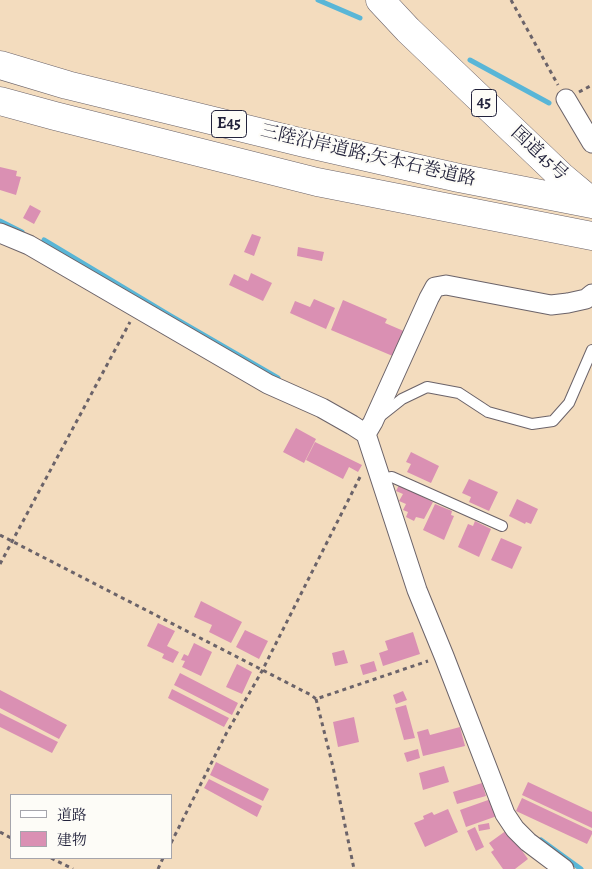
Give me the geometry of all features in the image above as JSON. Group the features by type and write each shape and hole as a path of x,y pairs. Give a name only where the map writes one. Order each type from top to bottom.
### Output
{"highway":[{"name":"国道45号","path":"380,0 408,30 554,170 592,203"},
{"name":"三陸沿岸道路;矢本石巻道路","path":"0,65 67,85 304,143 459,178 592,203"},
{"name":"三陸沿岸道路;矢本石巻道路","path":"0,100 55,116 318,182 592,236"}],"street":[{"path":"566,99 592,143"},
{"path":"0,233 29,245 268,384 322,408 352,425 370,428"},
{"path":"564,869 528,842 515,829 505,814 417,590 380,479 370,428 429,298 436,287 446,285 551,305 586,299 592,294"}],"lane":[{"path":"370,428 402,399 427,387 459,393 488,412 532,424 553,420 569,403 592,350"},
{"path":"380,479 392,477 502,526"}],"path":[{"path":"511,0 566,99"},
{"path":"0,564 137,309"},
{"path":"172,841 226,734 262,671 362,474 374,456"},
{"path":"0,535 316,699 333,767 354,869"},
{"path":"316,699 444,656"},
{"path":"53,859 73,869"}],"building":[{"path":"0,167 17,171 16,176 21,177 16,195 0,190"},
{"path":"30,205 41,211 34,224 23,218"},
{"path":"252,234 261,237 254,256 244,252"},
{"path":"298,247 324,252 322,261 297,256"},
{"path":"251,273 272,283 263,301 229,285 234,274 248,281"},
{"path":"314,299 335,308 326,329 290,313 295,301 310,307"},
{"path":"343,300 387,319 385,323 406,332 395,357 331,330"},
{"path":"296,428 316,439 304,463 283,452"},
{"path":"315,442 362,465 358,472 349,467 343,479 306,460"},
{"path":"411,452 439,466 431,483 407,472 411,464 406,462"},
{"path":"469,479 498,492 489,511 469,502 471,497 462,493"},
{"path":"399,485 433,502 424,519 416,517 414,521 406,517 408,512 403,510 406,504 399,501 403,494 396,491"},
{"path":"517,499 538,509 531,524 526,522 525,524 509,516"},
{"path":"435,504 452,511 451,515 454,516 444,540 423,530"},
{"path":"475,521 491,529 479,557 458,547 468,524 473,526"},
{"path":"501,538 522,547 512,569 491,560"},
{"path":"201,601 242,622 231,643 209,632 212,625 194,617"},
{"path":"158,623 175,631 167,646 179,652 173,663 162,658 164,654 147,646"},
{"path":"245,630 268,641 259,659 236,647"},
{"path":"413,632 420,654 383,666 379,653 388,650 385,641"},
{"path":"194,643 212,652 201,676 182,667 185,661 181,660 184,654 188,656"},
{"path":"344,650 348,663 335,666 332,653"},
{"path":"374,661 377,671 363,675 360,665"},
{"path":"237,664 252,672 242,694 226,687"},
{"path":"180,673 238,703 232,715 174,685"},
{"path":"172,689 229,718 224,727 168,698"},
{"path":"0,690 67,725 59,739 0,708"},
{"path":"403,691 407,700 396,704 393,695"},
{"path":"406,705 415,738 404,740 395,708"},
{"path":"0,713 58,742 52,753 0,727"},
{"path":"354,717 359,742 338,747 333,722"},
{"path":"460,727 465,746 423,756 417,732 428,729 430,735"},
{"path":"418,749 420,758 407,762 404,753"},
{"path":"216,762 269,789 263,801 210,775"},
{"path":"444,766 449,782 423,790 419,773"},
{"path":"209,779 262,806 257,817 204,788"},
{"path":"528,782 592,812 592,828 522,795"},
{"path":"482,783 486,796 457,804 453,792"},
{"path":"522,798 592,831 587,844 516,811"},
{"path":"491,799 497,816 466,827 460,810"},
{"path":"448,809 458,832 425,847 414,823 424,819 423,816 432,812 434,815"},
{"path":"489,823 490,829 479,831 478,825"},
{"path":"475,827 484,847 476,851 467,831"},
{"path":"507,830 528,859 515,869 503,869 491,852 494,850 489,843"}],"waterway":[{"path":"318,0 360,18"},
{"path":"470,60 549,103"},
{"path":"0,221 22,232"},
{"path":"44,240 278,378"},
{"path":"541,840 581,869"}]}
